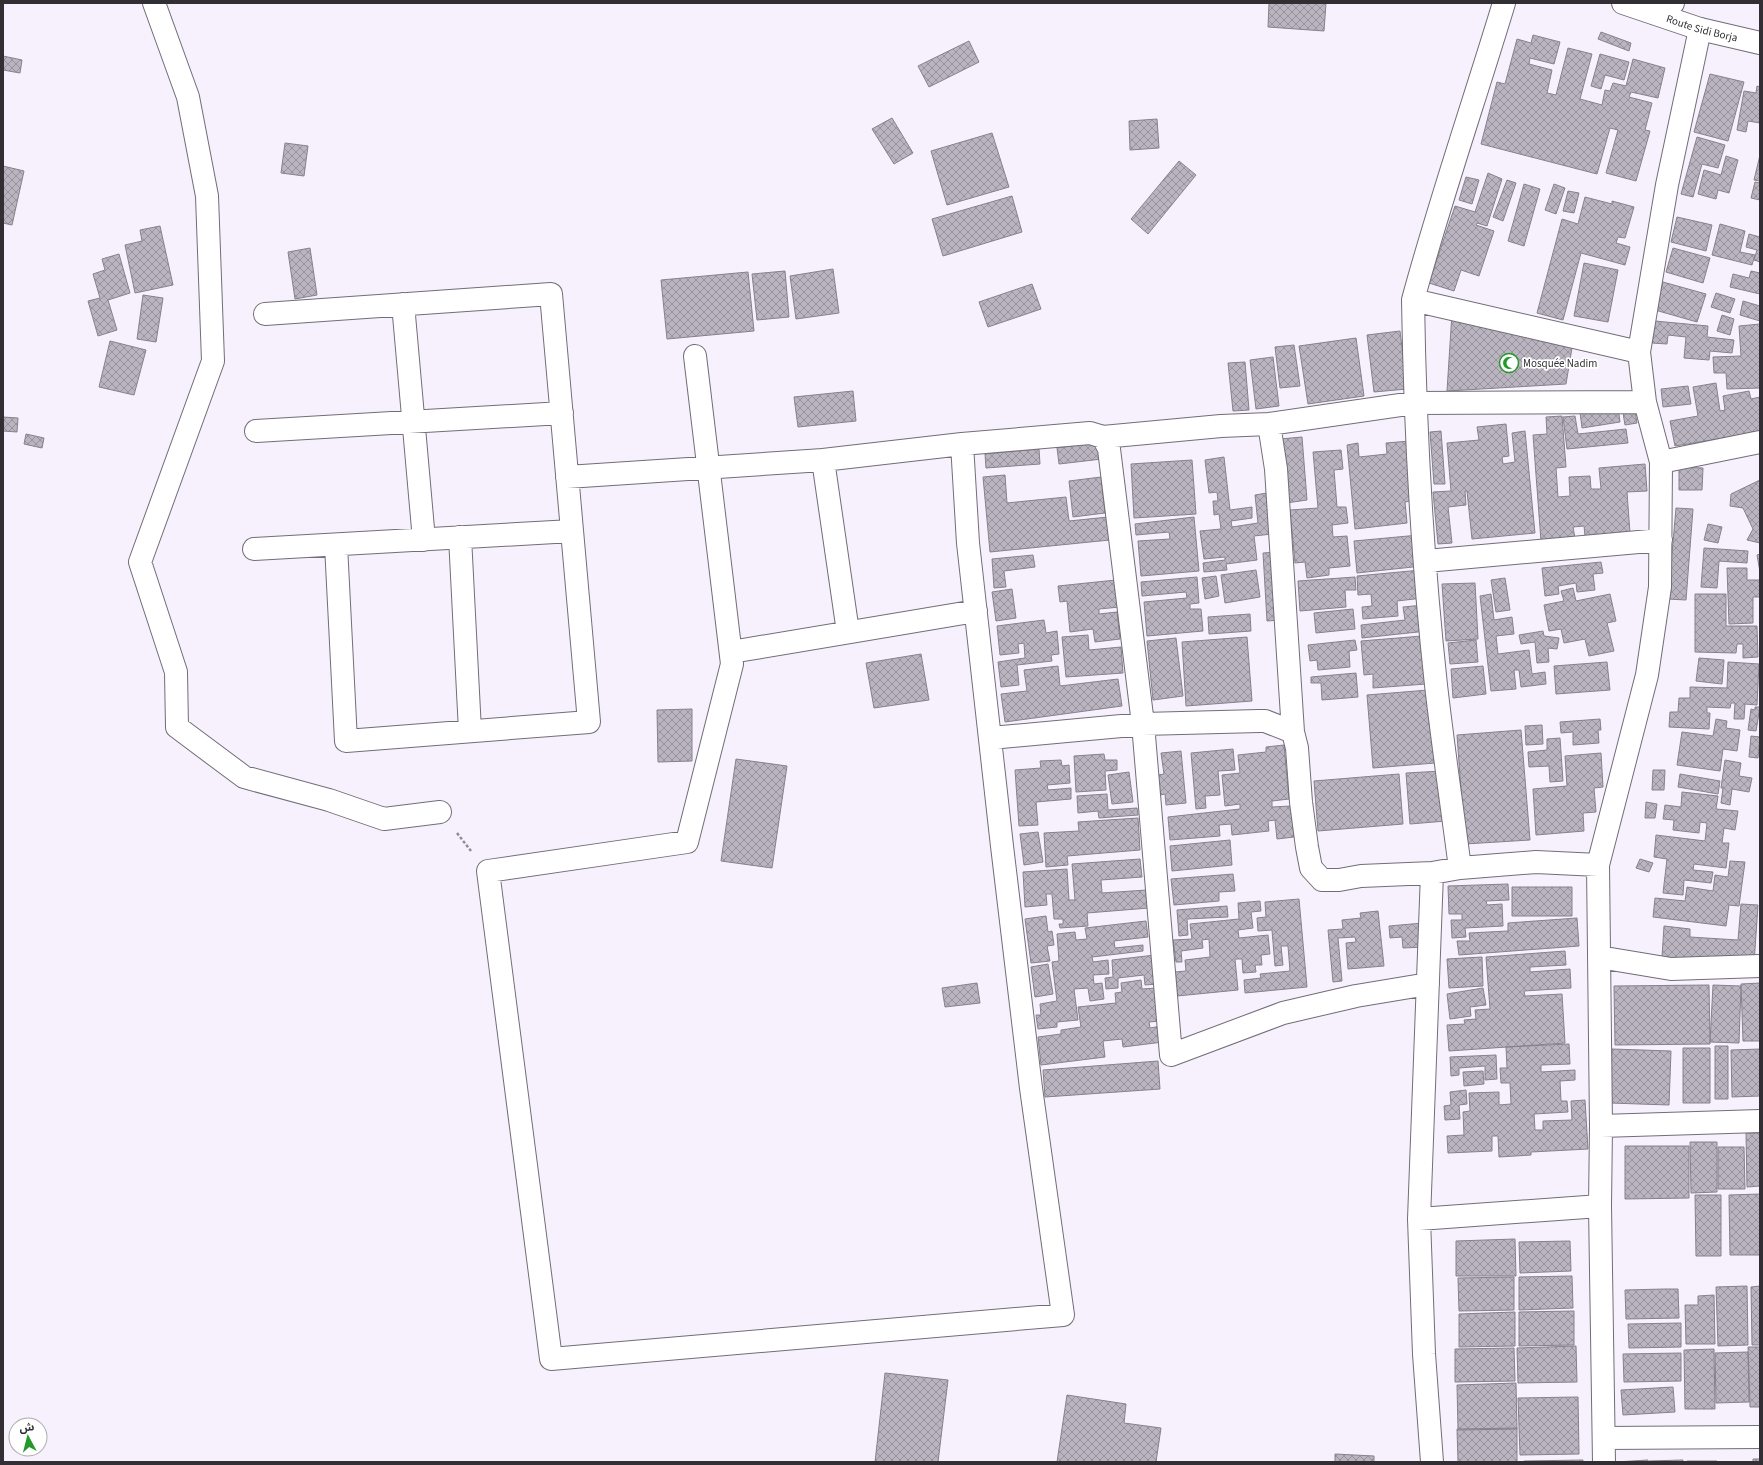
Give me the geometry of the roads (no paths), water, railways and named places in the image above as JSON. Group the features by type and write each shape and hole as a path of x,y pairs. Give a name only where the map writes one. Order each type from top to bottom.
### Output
{"street":[{"path":"154,3 188,97 207,196 213,361 140,562 176,672 177,727 244,777 330,800 384,819 440,812"},
{"path":"1460,868 1436,685 1414,403 1413,300 1430,238 1504,3"},
{"name":"Route Sidi Borja","path":"1623,3 1700,29 1760,43"},
{"path":"1654,13 1672,3"},
{"path":"1604,1462 1600,1206 1601,1126 1598,865 1647,675 1660,587 1661,462 1645,402 1639,352 1667,185 1700,29"},
{"path":"265,314 551,294 590,722 346,741 336,545"},
{"path":"1413,300 1639,352"},
{"path":"403,304 424,540"},
{"path":"695,356 732,664 687,842 488,871 551,1359 1063,1315 1031,1088 968,543 962,444"},
{"path":"567,477 823,460 962,444 1090,434 1103,437 1221,426 1269,424 1414,403 1645,402"},
{"path":"256,431 562,413"},
{"path":"1269,424 1276,469 1293,732 1297,748 1301,802 1311,868 1322,880 1339,880 1361,876 1432,873 1460,868 1536,862 1598,865"},
{"path":"1103,437 1109,449 1143,724 1171,1055 1283,1013 1356,996 1428,984"},
{"path":"1661,462 1760,442"},
{"path":"823,460 848,632"},
{"path":"254,550 572,531"},
{"path":"460,537 470,731"},
{"path":"1426,561 1661,540"},
{"path":"731,652 976,611"},
{"path":"991,738 1143,724 1265,721 1293,732"},
{"path":"1432,873 1419,1219 1424,1354 1432,1462"},
{"path":"1598,957 1671,969 1760,966"},
{"path":"1601,1126 1760,1121"},
{"path":"1419,1219 1600,1206"},
{"path":"1604,1438 1760,1437"}],"place":[{"name":"Mosquée Nadim","path":"1509,363"}]}
